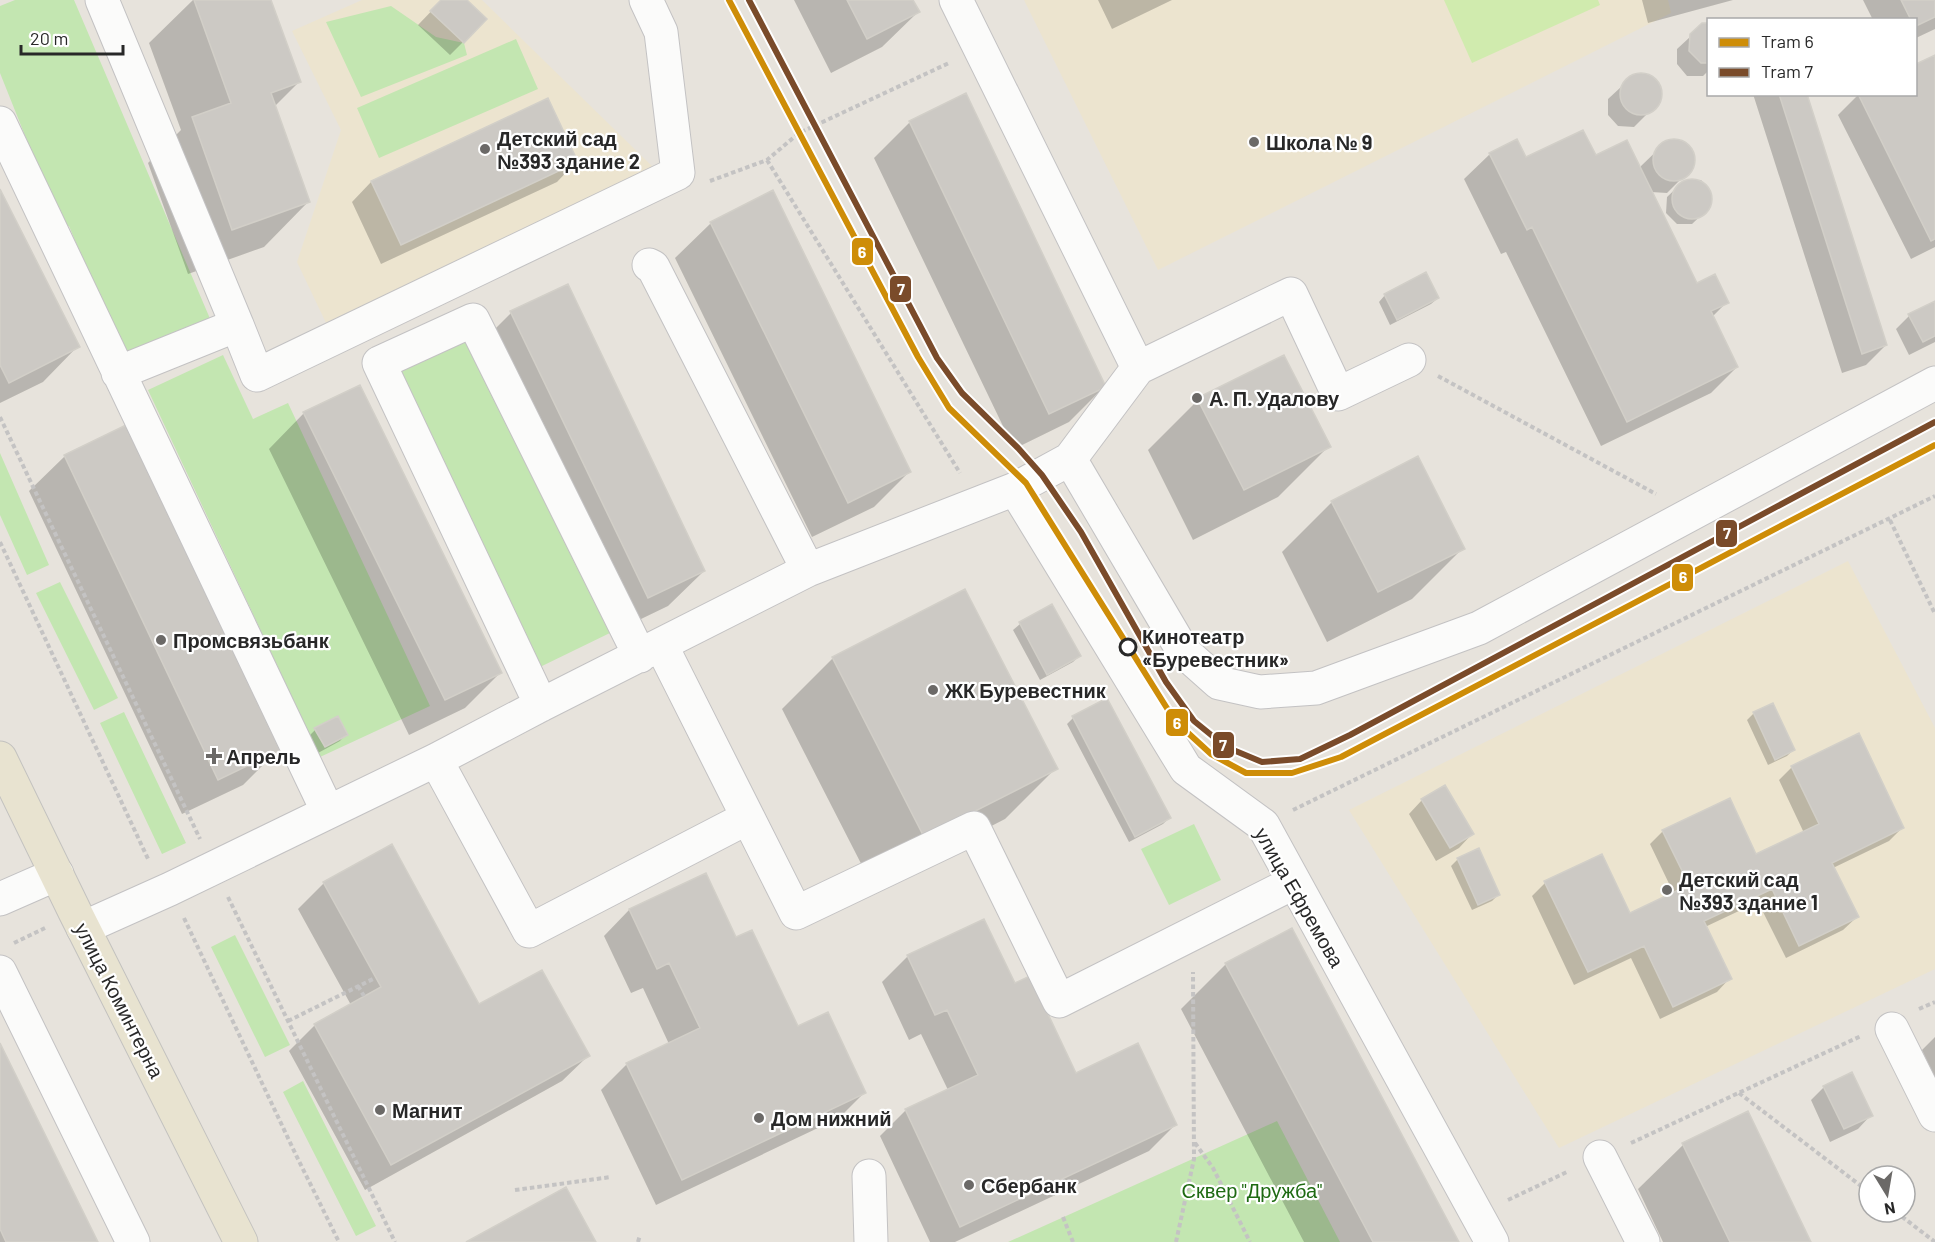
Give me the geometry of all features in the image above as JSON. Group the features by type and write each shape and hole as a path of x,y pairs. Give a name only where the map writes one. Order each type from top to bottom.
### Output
{"main road":[{"name":"улица Коминтерна","path":"0,758 241,1242"}],"street":[{"path":"102,0 257,375 678,173 661,32 646,0"},
{"path":"956,0 1138,368"},
{"path":"0,123 327,812"},
{"path":"649,265 653,267 808,570"},
{"path":"83,928 171,889 436,760 808,570 1015,489 1070,459 1138,368 1291,294 1338,394 1408,360"},
{"path":"541,705 379,363 473,320 651,651 747,819 795,913 974,828 1059,1001 1293,883"},
{"path":"118,372 237,325"},
{"path":"1070,459 1183,651 1219,683 1260,692 1316,688 1479,628 1935,383"},
{"name":"улица Ефремова","path":"1015,489 1186,769 1263,825 1485,1228"},
{"path":"436,760 529,931 747,819"},
{"path":"0,899 57,874"},
{"path":"0,972 133,1242"},
{"path":"1892,1025 1935,1115"},
{"path":"1600,1157 1643,1242"},
{"path":"869,1176 871,1242"}],"path":[{"path":"979,503 767,160 799,134 980,49"},
{"path":"1408,360 1692,514"},
{"path":"0,417 395,1242"},
{"path":"1263,825 1935,496"},
{"path":"1890,520 1935,614"},
{"path":"1176,1242 1194,1159 1193,933"},
{"path":"288,1021 375,978"},
{"path":"358,986 364,996"},
{"path":"1485,1228 1600,1157 1892,1025 1935,1002"},
{"path":"1739,1093 1857,1183"},
{"path":"1194,1142 1213,1168 1250,1242"},
{"path":"515,1190 611,1177"},
{"path":"1063,1217 1073,1242"},
{"path":"1912,1224 1935,1242"},
{"path":"638,1242 640,1235"}],"shaded area":[{"name":"Детский сад №393 здание 2","path":"362,0 482,0 654,168 327,325 297,262 341,130 292,31"},
{"name":"Школа № 9","path":"1024,0 1668,0 1671,13 1158,270"},
{"name":"Детский сад №393 здание 1","path":"1848,561 1935,728 1935,969 1559,1148 1349,810"}],"green space":[{"path":"15,0 74,0 214,328 127,365 69,226 62,228 0,73 0,6"},
{"path":"1444,0 1598,0 1600,5 1472,63"},
{"path":"391,6 436,37 464,43 467,55 361,97 326,22"},
{"path":"516,39 538,89 379,158 357,108"},
{"path":"470,335 614,631 540,667 396,371"},
{"path":"223,355 253,419 288,403 430,706 320,757 148,390"},
{"path":"0,453 49,565 27,575 0,515"},
{"path":"60,582 118,698 94,710 36,593"},
{"path":"124,712 186,843 162,854 100,723"},
{"path":"1194,824 1221,880 1169,905 1141,849"},
{"path":"235,935 290,1045 265,1057 211,947"},
{"path":"303,1081 376,1226 356,1236 283,1092"},
{"name":"Сквер \"Дружба\"","path":"1277,1121 1340,1242 1008,1242"}],"building":[{"path":"194,0 271,0 301,82 271,93 310,202 232,230 192,117 231,103"},
{"path":"441,0 467,0 487,19 464,43 430,11"},
{"path":"847,0 913,0 920,12 867,39"},
{"path":"1901,0 1935,0 1935,17 1917,26 1917,18 1910,18"},
{"path":"1702,23 1707,23 1707,63 1701,63 1689,51 1690,34"},
{"path":"1935,55 1935,239 1931,241 1859,96 1917,96 1917,64"},
{"path":"1641,73 1655,80 1662,94 1655,108 1641,115 1627,108 1620,94 1627,80"},
{"path":"966,93 1106,387 1049,414 909,121"},
{"path":"1780,96 1808,96 1887,345 1862,354"},
{"path":"548,98 578,162 401,245 371,181"},
{"path":"1583,130 1596,155 1627,140 1697,283 1715,274 1729,303 1711,311 1738,367 1627,422 1532,227 1527,230 1489,153 1517,139 1526,157"},
{"path":"1674,139 1689,145 1695,160 1689,175 1674,181 1659,175 1653,160 1659,145"},
{"path":"1692,179 1700,180 1706,185 1711,191 1711,207 1706,213 1700,218 1692,219 1684,218 1678,213 1673,207 1672,199 1673,191 1678,185 1684,180"},
{"path":"0,189 80,347 9,383 0,365"},
{"path":"773,190 911,472 848,503 710,222"},
{"path":"1426,272 1439,298 1397,320 1384,294"},
{"path":"568,284 705,571 648,598 510,311"},
{"path":"1935,301 1935,336 1923,342 1908,314"},
{"path":"1284,355 1331,447 1244,490 1197,398"},
{"path":"360,385 502,673 445,700 303,412"},
{"path":"126,425 280,750 218,780 64,455"},
{"path":"1418,456 1465,549 1378,592 1331,501"},
{"name":"ЖК Буревестник","path":"965,589 1058,769 924,837 832,657"},
{"path":"1052,604 1081,656 1047,675 1019,622"},
{"path":"1107,698 1171,818 1135,837 1072,716"},
{"path":"1773,703 1795,750 1775,760 1753,712"},
{"path":"338,716 348,735 325,747 314,728"},
{"path":"1859,733 1904,828 1832,863 1859,917 1799,946 1772,889 1704,921 1732,979 1673,1007 1644,946 1588,972 1544,881 1602,854 1630,913 1689,885 1662,830 1730,798 1756,854 1819,824 1791,766"},
{"path":"1445,785 1474,834 1450,848 1421,799"},
{"path":"392,844 479,1004 542,970 590,1056 391,1165 314,1024 381,987 323,882"},
{"path":"1479,848 1500,895 1478,905 1457,858"},
{"path":"706,873 736,937 752,930 798,1026 828,1012 866,1093 682,1180 626,1063 700,1028 669,963 657,969 629,909"},
{"path":"984,919 1015,983 1030,976 1076,1073 1138,1043 1177,1125 960,1227 905,1109 978,1075 947,1010 935,1015 907,955"},
{"path":"1292,928 1459,1242 1373,1242 1225,963"},
{"path":"0,1043 98,1242 6,1242 0,1229"},
{"path":"1852,1072 1873,1116 1844,1129 1823,1086"},
{"path":"1748,1111 1811,1242 1730,1242 1682,1143"},
{"path":"566,1187 596,1242 466,1242"}],"tram line":[{"name":"6","path":"729,0 918,357 949,408 1026,483 1175,721 1211,754 1246,773 1292,773 1341,757 1935,445"},
{"name":"7","path":"749,0 937,358 962,393 1042,475 1081,532 1166,682 1194,721 1226,747 1262,762 1300,759 1350,735 1935,422"}],"place":[{"name":"Школа № 9","path":"1254,142"},
{"name":"Детский сад №393 здание 2","path":"485,149"},
{"name":"А. П. Удалову","path":"1197,398"},
{"name":"Промсвязьбанк","path":"161,640"},
{"name":"Кинотеатр «Буревестник»","path":"1128,647"},
{"name":"ЖК Буревестник","path":"933,690"},
{"name":"Апрель","path":"214,756"},
{"name":"Детский сад №393 здание 1","path":"1667,890"},
{"name":"Магнит","path":"380,1110"},
{"name":"Дом нижний","path":"759,1118"},
{"name":"Сбербанк","path":"969,1185"}]}
